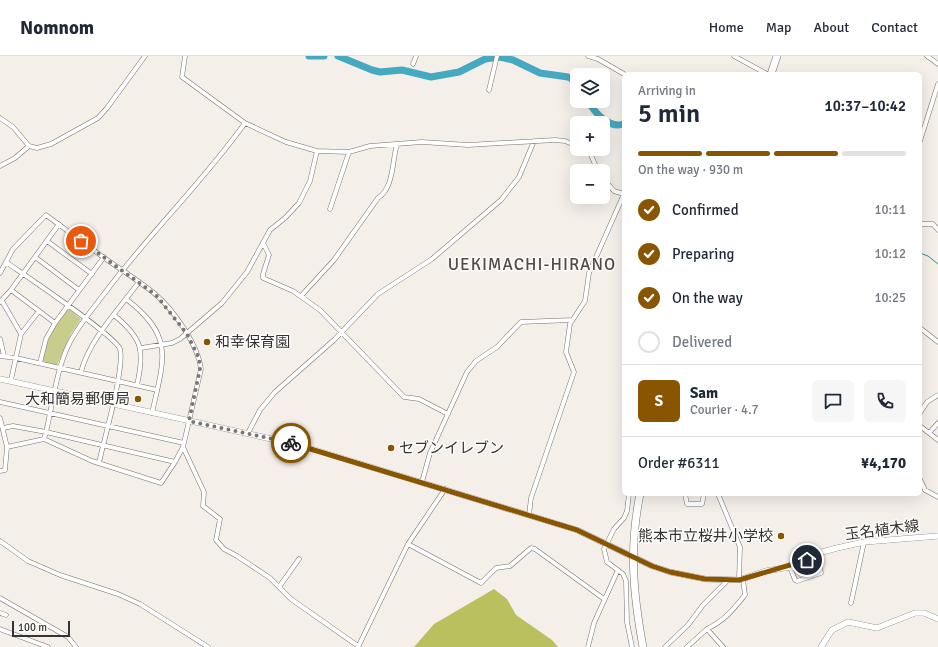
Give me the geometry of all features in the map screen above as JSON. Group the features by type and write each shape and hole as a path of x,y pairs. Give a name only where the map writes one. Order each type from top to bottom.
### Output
{"highway":[{"path":"768,72 777,56"},
{"path":"640,496 635,518 632,557 643,647"}],"main road":[{"name":"玉名植木線","path":"0,379 11,380 152,413 300,445 529,514 577,530 607,543 632,557 670,572 705,579 727,581 741,579 790,566 822,552 864,542 938,536"},
{"path":"821,647 832,630 848,622 877,628 915,613 924,613 938,619"}],"street":[{"path":"0,118 13,127 29,146 37,148 51,144 98,118 108,108 145,56"},
{"path":"185,56 182,77 245,123 286,142 317,151 349,152 370,146 422,142 468,145 513,143 534,140 566,141 570,143"},
{"path":"413,64 416,56"},
{"path":"488,90 497,56"},
{"path":"588,56 598,59 622,73"},
{"path":"734,56 763,72"},
{"path":"927,56 938,64"},
{"path":"922,136 938,84"},
{"path":"44,439 68,345 122,270 221,156 245,123"},
{"path":"248,433 257,415 276,392 341,333 378,294 432,259 501,200 519,177 534,140"},
{"path":"301,296 334,260 378,198 384,195 393,170 397,144"},
{"path":"0,166 15,158 29,146"},
{"path":"141,348 172,342 187,334 222,303 239,284 256,259 262,243 270,230 285,218 299,203 310,181 317,151"},
{"path":"330,208 349,152"},
{"path":"610,186 614,191 622,193"},
{"path":"529,514 531,498 574,372 566,352 572,320 585,301 589,273 622,199"},
{"path":"0,273 13,250 46,215 156,295 187,334 199,358 200,369 183,445 175,462 161,483 99,462 44,439 7,447"},
{"path":"21,334 1,302 59,224"},
{"path":"922,224 937,227"},
{"path":"47,241 92,274"},
{"path":"262,243 269,254 263,274 264,278 301,296 320,310 404,398 419,399 448,414"},
{"path":"35,257 79,290"},
{"path":"40,363 46,339 55,322 104,258"},
{"path":"6,262 86,318 113,340 120,348 121,358 117,380 99,462"},
{"path":"81,372 90,347 138,282"},
{"path":"11,290 55,322"},
{"path":"126,299 150,320 161,344 163,363 152,413"},
{"path":"11,380 21,334 39,310"},
{"path":"114,315 134,333 141,348 141,371 138,385"},
{"path":"422,482 430,453 467,372 476,361 496,347 521,322 572,320"},
{"path":"922,330 938,342"},
{"path":"0,339 2,356 40,363 157,390"},
{"path":"922,409 927,402 938,395"},
{"path":"0,402 183,445"},
{"path":"0,418 7,447 5,470 0,471"},
{"path":"929,433 938,423"},
{"path":"3,428 13,426 46,432 175,462"},
{"path":"922,428 938,440"},
{"path":"183,445 204,492 203,506 220,519 216,540 224,549 237,556 279,587 291,599 358,646 408,544 444,489"},
{"path":"922,483 925,490 938,497"},
{"path":"629,496 627,511 624,518 614,529 604,549 607,562 624,574 626,581 627,622 632,647"},
{"path":"685,496 687,504 702,504 704,496"},
{"path":"687,647 707,629 721,623 745,595 741,579 740,547 719,496"},
{"path":"0,541 28,561 60,575 118,594 140,604 208,647"},
{"path":"851,603 864,542"},
{"path":"408,544 481,583 496,568 510,566 531,548 535,549 604,599"},
{"path":"279,587 299,559"},
{"path":"790,566 795,580 797,581 821,574 819,559"},
{"path":"588,647 594,623 618,570"},
{"path":"666,646 688,625 703,605 727,581"},
{"path":"0,598 68,637 76,647"},
{"path":"0,613 6,615"},
{"path":"0,629 48,647"},
{"path":"707,629 724,647"}],"green space":[{"path":"68,308 81,319 71,334 57,365 42,362 47,339"},
{"path":"494,589 507,599 516,615 552,640 558,647 414,647 434,624"}],"waterway":[{"path":"309,56 324,56"},
{"path":"338,56 380,72 402,70 431,77 459,72 485,59 500,57 513,60 540,73 570,78"},
{"path":"593,108 608,122 618,125 622,124"},
{"path":"922,254 928,256 938,264"}],"way so far":[{"path":"81,241 156,295 187,334 199,358 200,369 189,421 291,443"}],"place":[{"name":"和幸保育園","path":"207,342"},
{"name":"大和簡易郵便局","path":"138,399"},
{"name":"セブンイレブン","path":"391,448"},
{"name":"熊本市立桜井小学校","path":"781,536"}],"district":[{"name":"UEKIMACHI-HIRANO","path":"532,264"}],"route":[{"path":"291,443 577,530 607,543 632,557 670,572 705,579 727,581 739,580 807,560"}]}
